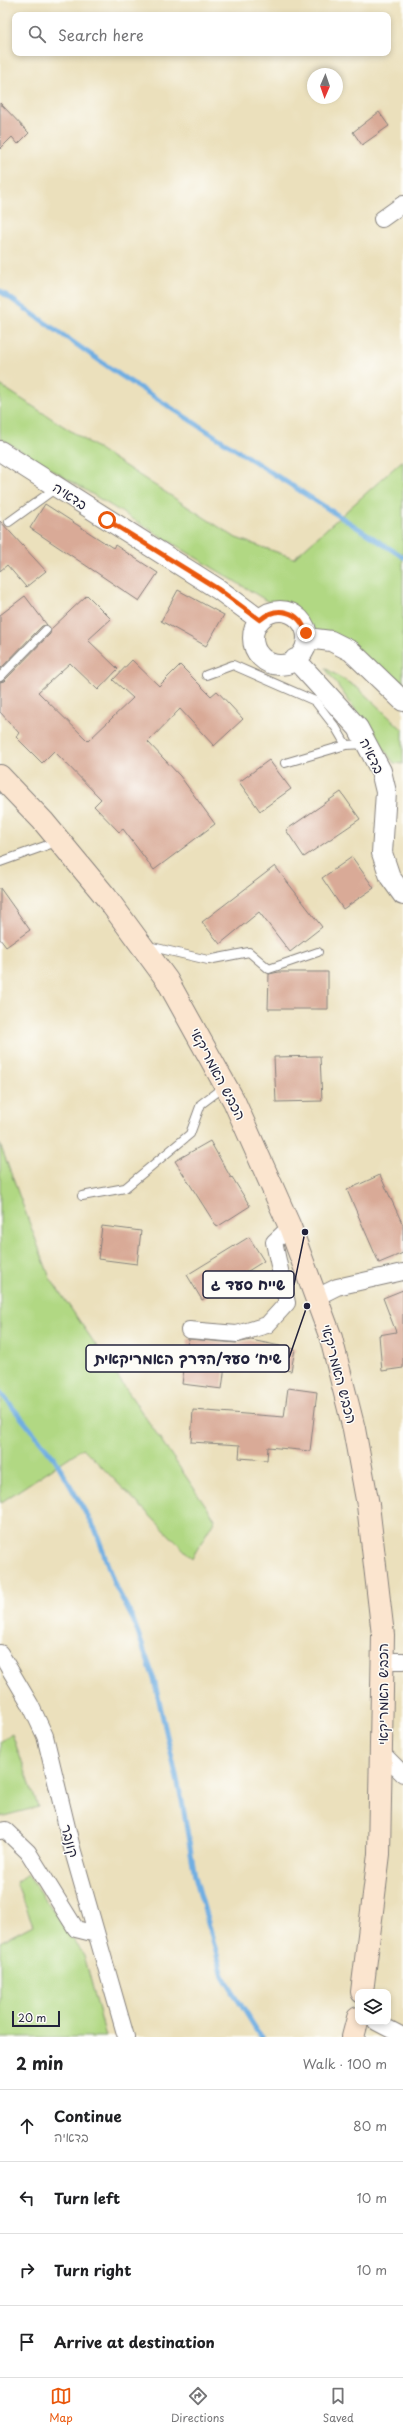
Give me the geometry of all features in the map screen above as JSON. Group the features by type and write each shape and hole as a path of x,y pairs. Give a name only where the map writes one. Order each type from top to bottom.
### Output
{"main road":[{"name":"הכביש האמריקאי","path":"0,776 60,841 106,897 167,980 226,1086 290,1227 331,1338 344,1391 368,1505 383,1635 393,1661 382,1753 379,1854 362,1989"},
{"path":"353,2037 356,2025"}],"street":[{"path":"382,219 403,204"},
{"name":"בדאיה","path":"0,451 218,589 260,620"},
{"path":"276,611 289,613 300,621 307,638 303,650 295,659 284,664 272,663 258,653 253,636 260,620 276,611"},
{"path":"307,638 331,641 351,652 403,701"},
{"name":"בדאיה","path":"295,659 358,728 381,771 386,792 382,853 390,877 403,896"},
{"path":"189,1330 237,1334 268,1325 287,1303 274,1242 290,1227"},
{"path":"317,1297 337,1286 403,1272"},
{"name":"קונבר","path":"1,1655 30,1704 44,1736 96,1934 126,2037"},
{"path":"382,1753 403,1774"},
{"path":"0,1831 5,1830 28,1852 76,1928 96,1934"},
{"path":"382,2025 403,2036"}],"lane":[{"path":"10,522 57,488"},
{"path":"0,678 46,630"},
{"path":"206,676 233,665 315,701 336,728 346,745"},
{"path":"285,763 346,745 366,744"},
{"path":"0,862 60,841"},
{"path":"141,944 208,960 249,952 269,968 318,952"},
{"path":"82,1196 125,1188 190,1134 201,1104 226,1086"}],"green space":[{"path":"0,385 236,538 294,558 403,460 403,695 295,618 0,438"},
{"path":"325,668 359,689 403,730 403,764 394,763"},
{"path":"0,1144 50,1278 215,1519 192,1558 83,1448 0,1503"},
{"path":"12,1734 38,1807 0,1817 0,1742"},
{"path":"27,1874 84,1955 106,2037 0,2037 0,1942 33,1925 16,1882"}],"building":[{"path":"0,103 29,133 18,144 12,137 0,149"},
{"path":"379,112 389,126 362,145 353,132"},
{"path":"45,504 113,548 115,545 158,573 139,601 30,528"},
{"path":"0,521 46,571 26,587 7,565 0,571"},
{"path":"178,590 224,615 206,646 161,621"},
{"path":"87,595 111,619 88,640 118,669 98,690 70,663 38,692 88,741 133,698 113,680 132,660 159,686 180,665 211,696 217,691 243,719 214,746 180,709 148,742 180,776 215,824 154,870 123,829 119,832 94,806 101,799 54,751 42,763 16,737 19,733 0,712 0,682 4,681 50,634 51,629"},
{"path":"25,596 47,625 42,626 0,669 0,615"},
{"path":"269,760 291,789 260,811 239,782"},
{"path":"341,792 360,819 304,857 286,830"},
{"path":"352,857 374,888 343,909 322,878"},
{"path":"275,866 322,927 290,952 259,912 220,944 202,922"},
{"path":"0,888 30,930 6,947 0,939"},
{"path":"279,972 328,972 328,1009 268,1009 269,974"},
{"path":"320,1056 322,1101 276,1102 274,1057"},
{"path":"210,1141 231,1178 232,1177 250,1206 217,1227 175,1161"},
{"path":"380,1175 403,1225 403,1253 379,1263 347,1190"},
{"path":"102,1226 141,1231 137,1264 98,1259"},
{"path":"249,1237 264,1261 202,1300 187,1275"},
{"path":"403,1290 403,1368 382,1371 379,1335 396,1332 383,1298"},
{"path":"188,1339 236,1343 251,1340 295,1349 291,1371 226,1358 222,1389 182,1384"},
{"path":"288,1388 317,1392 310,1451 268,1447 267,1460 239,1458 240,1445 191,1442 193,1410 284,1417"}],"waterway":[{"path":"0,291 120,375 403,557"},
{"path":"0,1392 55,1459 96,1531 114,1583 133,1619 154,1679 182,1801 195,1876 223,1976 261,2037"}],"place":[{"name":"שייח סעד ג","path":"305,1232"},
{"name":"שיח׳ סעד/הדרך האמריקאית","path":"307,1306"}],"route":[{"path":"107,520 218,589 260,620 271,612 276,611 289,613 297,617 303,624 306,633"}]}
